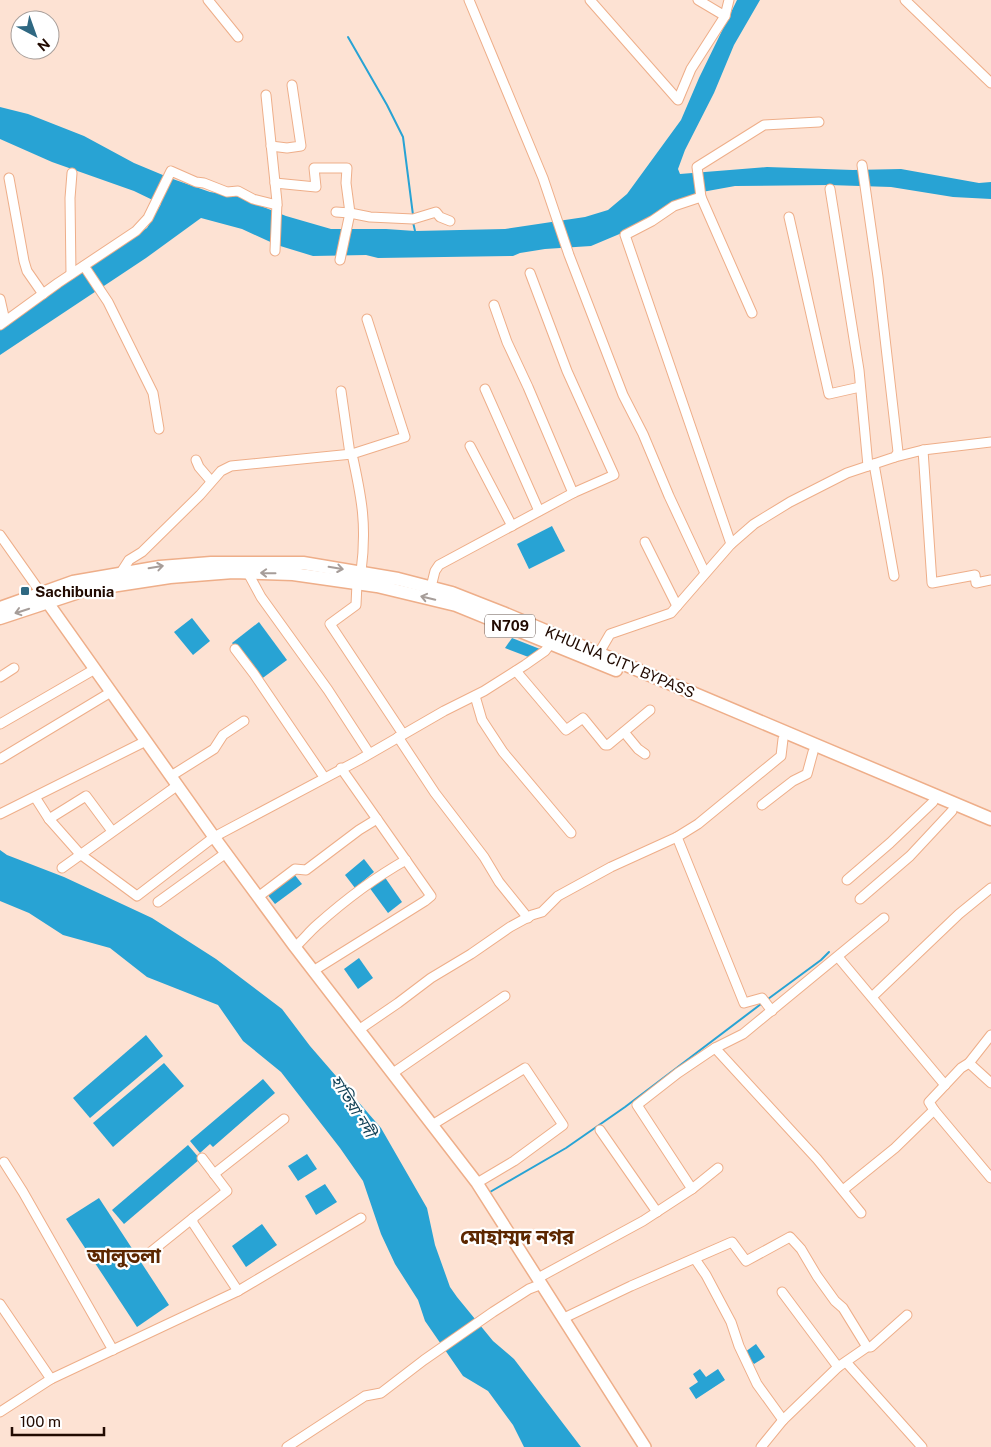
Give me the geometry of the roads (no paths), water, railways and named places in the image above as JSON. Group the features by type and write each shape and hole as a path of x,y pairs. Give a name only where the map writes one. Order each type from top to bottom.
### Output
{"highway":[{"name":"KHULNA CITY BYPASS","path":"0,618 73,582 160,566 211,563 303,563 359,577 377,586 456,605 783,739 933,802 991,829"},
{"name":"KHULNA CITY BYPASS","path":"0,608 44,597 170,577 248,573 398,578 452,593 495,610 991,819"}],"main road":[{"path":"44,597 258,897 477,1183 645,1447"}],"street":[{"path":"208,0 238,37"},
{"path":"469,0 543,178 623,396 643,434 669,496 705,573"},
{"path":"590,0 678,100 692,69 725,16 730,0"},
{"path":"698,0 725,16"},
{"path":"905,0 991,83"},
{"path":"271,146 287,148 301,146 292,85"},
{"path":"266,94 277,207 275,249"},
{"path":"752,313 701,196 697,166 764,124 819,122"},
{"path":"863,167 878,277 887,368 898,440 898,452 895,457"},
{"path":"275,183 316,187 314,168 347,168 346,183 350,213 340,258"},
{"path":"0,299 3,323 71,274 136,231 148,218 171,171 196,182 204,183 227,192 238,191 253,199 277,207"},
{"path":"71,274 70,198 72,173"},
{"path":"9,178 24,262 27,271 43,294"},
{"path":"830,189 872,465 894,576"},
{"path":"701,196 674,206 652,221 624,235 731,544"},
{"path":"336,212 370,217 413,219 436,212 440,217 450,221"},
{"path":"789,217 829,394 860,386"},
{"path":"84,266 101,290 118,321 153,393 159,430"},
{"path":"431,588 436,568 439,565 573,492 614,475 567,371 530,273"},
{"path":"494,305 507,342 573,492"},
{"path":"120,574 129,560 142,552 200,495 221,471 231,466 351,454 405,437 367,319"},
{"path":"485,389 539,511"},
{"path":"340,392 351,454 361,492 364,543 356,605 330,624 435,793 484,857 499,882 528,918"},
{"path":"599,653 610,634 671,612 731,544 754,524 790,502 847,473 895,457 923,450 991,442"},
{"path":"470,446 512,526"},
{"path":"923,450 932,583 975,575 976,583 991,580"},
{"path":"196,460 199,467 211,481"},
{"path":"0,535 44,597"},
{"path":"645,542 677,606"},
{"path":"248,573 261,597 328,690 369,753"},
{"path":"35,796 49,819 80,854 137,896 214,837 475,696 545,651 551,643"},
{"path":"235,649 324,777"},
{"path":"0,678 14,668"},
{"path":"0,724 95,669"},
{"path":"516,671 566,730 583,718 606,745 650,710"},
{"path":"0,759 112,692"},
{"path":"475,696 482,720 503,752 571,833"},
{"path":"62,868 112,831 214,749 223,735 244,721"},
{"path":"624,732 638,749 645,754"},
{"path":"360,1029 431,978 471,954 510,927 542,912 558,896 611,867 677,837 698,824 781,756 783,739"},
{"path":"0,814 146,741"},
{"path":"762,805 807,774 813,752"},
{"path":"313,971 431,896 341,768"},
{"path":"49,819 86,796 112,831"},
{"path":"847,880 933,802"},
{"path":"860,899 910,856 952,811"},
{"path":"258,897 295,869 306,870 359,830 377,819"},
{"path":"677,837 744,1003 762,998 772,1011"},
{"path":"158,902 226,853"},
{"path":"295,947 347,900 382,873 406,860"},
{"path":"872,997 959,914 991,888"},
{"path":"692,1189 637,1105 678,1073 715,1048 743,1034 884,918"},
{"path":"838,957 945,1085"},
{"path":"393,1072 505,996"},
{"path":"991,1035 969,1063 961,1068 929,1102 991,1178"},
{"path":"715,1048 817,1159 861,1213"},
{"path":"969,1063 991,1083"},
{"path":"432,1125 525,1068 563,1125 514,1161 477,1183"},
{"path":"843,1190 895,1148 934,1110"},
{"path":"214,1174 284,1119"},
{"path":"600,1130 657,1212"},
{"path":"147,1255 227,1191 202,1158"},
{"path":"4,1162 113,1350"},
{"path":"288,1447 364,1396 381,1393 424,1360 493,1312 540,1281 657,1212 692,1189 718,1168"},
{"path":"193,1218 193,1223 238,1291"},
{"path":"0,1412 51,1378 238,1291 361,1218"},
{"path":"564,1318 631,1286 732,1242 746,1261 790,1237 801,1249 835,1301 843,1308 867,1347"},
{"path":"695,1259 706,1275 731,1322 739,1346 757,1384 784,1420"},
{"path":"782,1292 842,1364 922,1447"},
{"path":"0,1304 51,1378"},
{"path":"761,1447 784,1420 842,1364 867,1347 871,1347 907,1315"}],"water":[{"path":"737,0 760,0 734,45 714,93 685,150 678,169 680,174 767,167 853,170 901,169 979,183 991,182 991,199 953,197 891,187 829,185 735,186 702,192 629,230 591,246 545,249 513,256 378,258 366,255 313,256 277,245 242,229 201,218 146,258 0,355 0,327 147,228 161,204 134,191 52,162 0,139 0,107 28,114 84,136 134,163 170,178 210,192 236,196 286,216 331,229 415,231 505,229 585,217 608,210 627,194 681,120"},
{"path":"552,526 565,551 529,569 517,544"},
{"path":"192,618 210,641 193,655 174,632"},
{"path":"259,622 287,660 260,680 232,643"},
{"path":"512,638 540,649 531,658 505,648"},
{"name":"হাতিয়া নদী","path":"0,850 7,855 64,877 152,918 216,959 282,1009 310,1046 381,1128 427,1208 435,1245 450,1287 493,1341 514,1359 581,1447 524,1447 513,1425 488,1391 463,1376 425,1321 418,1300 395,1264 381,1234 363,1181 281,1072 243,1041 218,1005 147,977 110,948 63,935 29,913 0,901"},
{"path":"364,859 374,872 355,888 345,875"},
{"path":"294,874 302,884 275,904 267,894"},
{"path":"384,876 402,902 388,913 369,887"},
{"path":"359,958 373,978 358,989 344,969"},
{"path":"146,1035 163,1056 90,1118 73,1098"},
{"path":"164,1063 184,1086 113,1147 93,1123"},
{"path":"263,1079 275,1093 213,1147 210,1144 200,1153 190,1141"},
{"path":"188,1145 200,1159 124,1224 112,1210"},
{"path":"307,1154 317,1169 298,1181 288,1166"},
{"path":"325,1184 337,1202 316,1215 305,1196"},
{"path":"99,1198 169,1305 137,1327 66,1219"},
{"path":"262,1224 277,1245 246,1267 232,1246"},
{"path":"756,1344 765,1357 754,1364 745,1352"},
{"path":"700,1369 706,1377 718,1369 725,1380 696,1399 689,1388 698,1382 693,1374"}],"waterway":[{"path":"348,37 403,137 413,215"},
{"path":"413,222 415,231"},
{"path":"768,999 829,952"},
{"path":"490,1192 566,1148 625,1107 761,1004"}],"place":[{"name":"Sachibunia","path":"25,591"}],"district":[{"name":"মোহাম্মদ নগর","path":"517,1237"},
{"name":"আলুতলা","path":"124,1256"}]}
